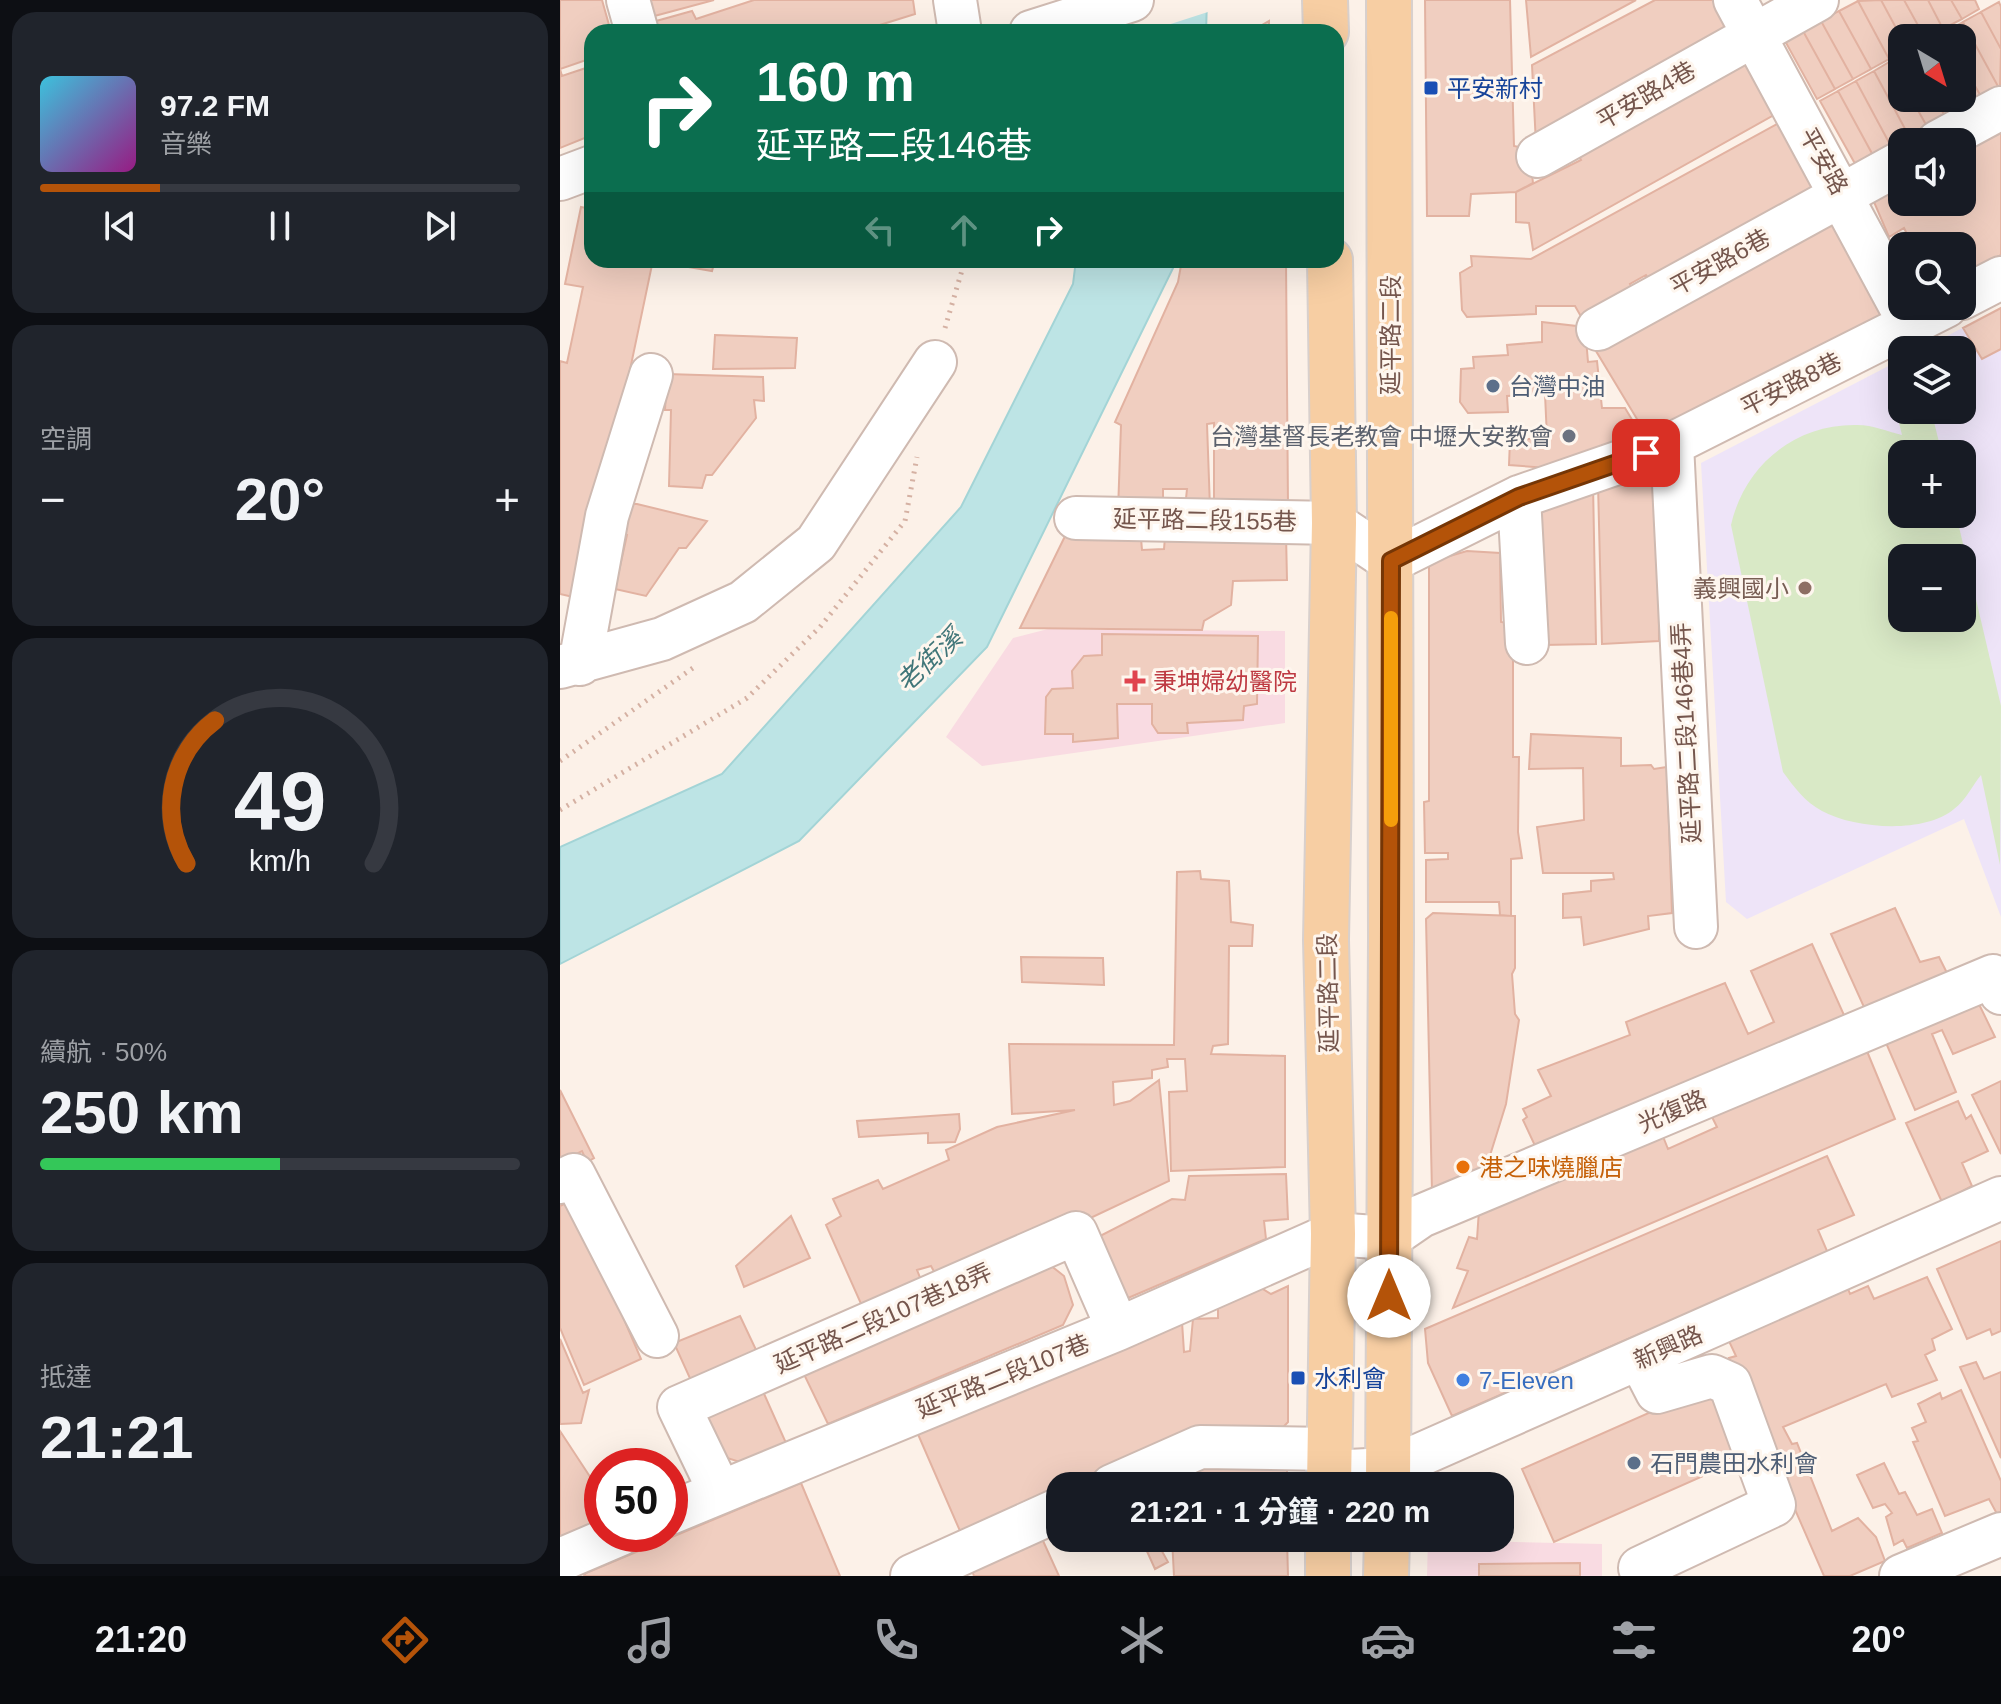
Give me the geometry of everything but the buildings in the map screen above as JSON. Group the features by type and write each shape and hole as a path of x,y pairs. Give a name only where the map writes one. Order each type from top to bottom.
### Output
{"main road":[{"path":"1325,0 1326,24"},
{"name":"延平路二段","path":"1388,1472 1389,0"},
{"name":"延平路二段","path":"1329,1469 1333,1234 1326,940 1334,523 1330,268"},
{"path":"1328,1552 1328,1576"},
{"path":"1386,1576 1387,1552"}],"street":[{"path":"628,0 635,24"},
{"path":"955,0 959,24"},
{"path":"1056,24 1132,0"},
{"name":"平安路4巷","path":"1538,156 1744,17 1817,0"},
{"name":"平安路","path":"1744,17 1843,194 1888,258"},
{"path":"1964,128 2001,108"},
{"path":"560,179 584,170"},
{"name":"平安路6巷","path":"1598,329 1888,170"},
{"path":"1976,291 2001,278"},
{"name":"平安路8巷","path":"1391,561 1519,497 1672,444 1918,320"},
{"path":"651,375 607,516 570,665 662,639 743,602 816,543 935,362"},
{"name":"延平路二段146巷4弄","path":"1672,444 1696,927"},
{"path":"1519,497 1527,643"},
{"name":"延平路二段155巷","path":"1076,518 1334,523"},
{"path":"1334,523 1391,561"},
{"name":"光復路","path":"1389,1238 1421,1216 1993,976 2001,993"},
{"path":"560,1182 574,1175 657,1336"},
{"name":"新興路","path":"1399,1472 1640,1359 2001,1198"},
{"name":"延平路二段107巷18弄","path":"720,1492 679,1407 1076,1233 1118,1329"},
{"path":"1333,1234 1389,1238"},
{"name":"延平路二段107巷","path":"688,1505 1118,1329 1333,1234"},
{"path":"1640,1359 1657,1392 1712,1376 1730,1384 1774,1505 1640,1568 1643,1576"},
{"name":"新興路","path":"1144,1472 1200,1447 1351,1472"},
{"path":"912,1576 1046,1515"},
{"path":"1901,1576 2001,1534"},
{"path":"560,1560 584,1550"}],"path":[{"path":"935,362 963,268"},
{"path":"560,810 747,698 820,627 905,521 918,449"}],"shaded area":[{"name":"義興國小","path":"2001,308 2001,917 1964,819 1747,919 1726,902 1701,463 1888,366 1888,424 1976,424 1976,336 1947,336"},
{"name":"秉坤婦幼醫院","path":"1048,629 1285,631 1285,723 982,766 946,737 1013,638"},
{"path":"1514,1542 1602,1544 1602,1576 1427,1576 1428,1552 1514,1552"}],"green space":[{"path":"1899,424 1934,424 1938,440 1888,440 1888,528 1959,528 1963,544 1888,544 1888,632 1976,632 1976,599 2001,706 2000,865 1981,775 1962,801 1941,817 1890,826 1852,822 1822,811 1805,799 1783,772 1731,525 1738,504 1747,485 1774,453 1811,432 1854,425 1902,435"}],"water":[{"path":"1207,0 1206,24 1128,24"},
{"name":"老街溪","path":"1075,268 1173,268 987,647 799,841 560,964 560,847 722,774 961,507 1073,284"}],"pier":[{"path":"1100,0 1211,0 1211,11 1171,24 1098,24"}],"slow traffic":[{"path":"1391,618 1391,820"}],"place":[{"name":"平安新村","path":"1431,88"},
{"name":"台灣中油","path":"1493,386"},
{"name":"台灣基督長老教會 中壢大安教會","path":"1569,436"},
{"name":"義興國小","path":"1805,588"},
{"name":"秉坤婦幼醫院","path":"1135,681"},
{"name":"港之味燒臘店","path":"1463,1167"},
{"name":"水利會","path":"1298,1378"},
{"name":"7-Eleven","path":"1463,1380"},
{"name":"石門農田水利會","path":"1634,1463"}],"route":[{"path":"1389,1296 1391,561 1519,497 1646,453"}]}
